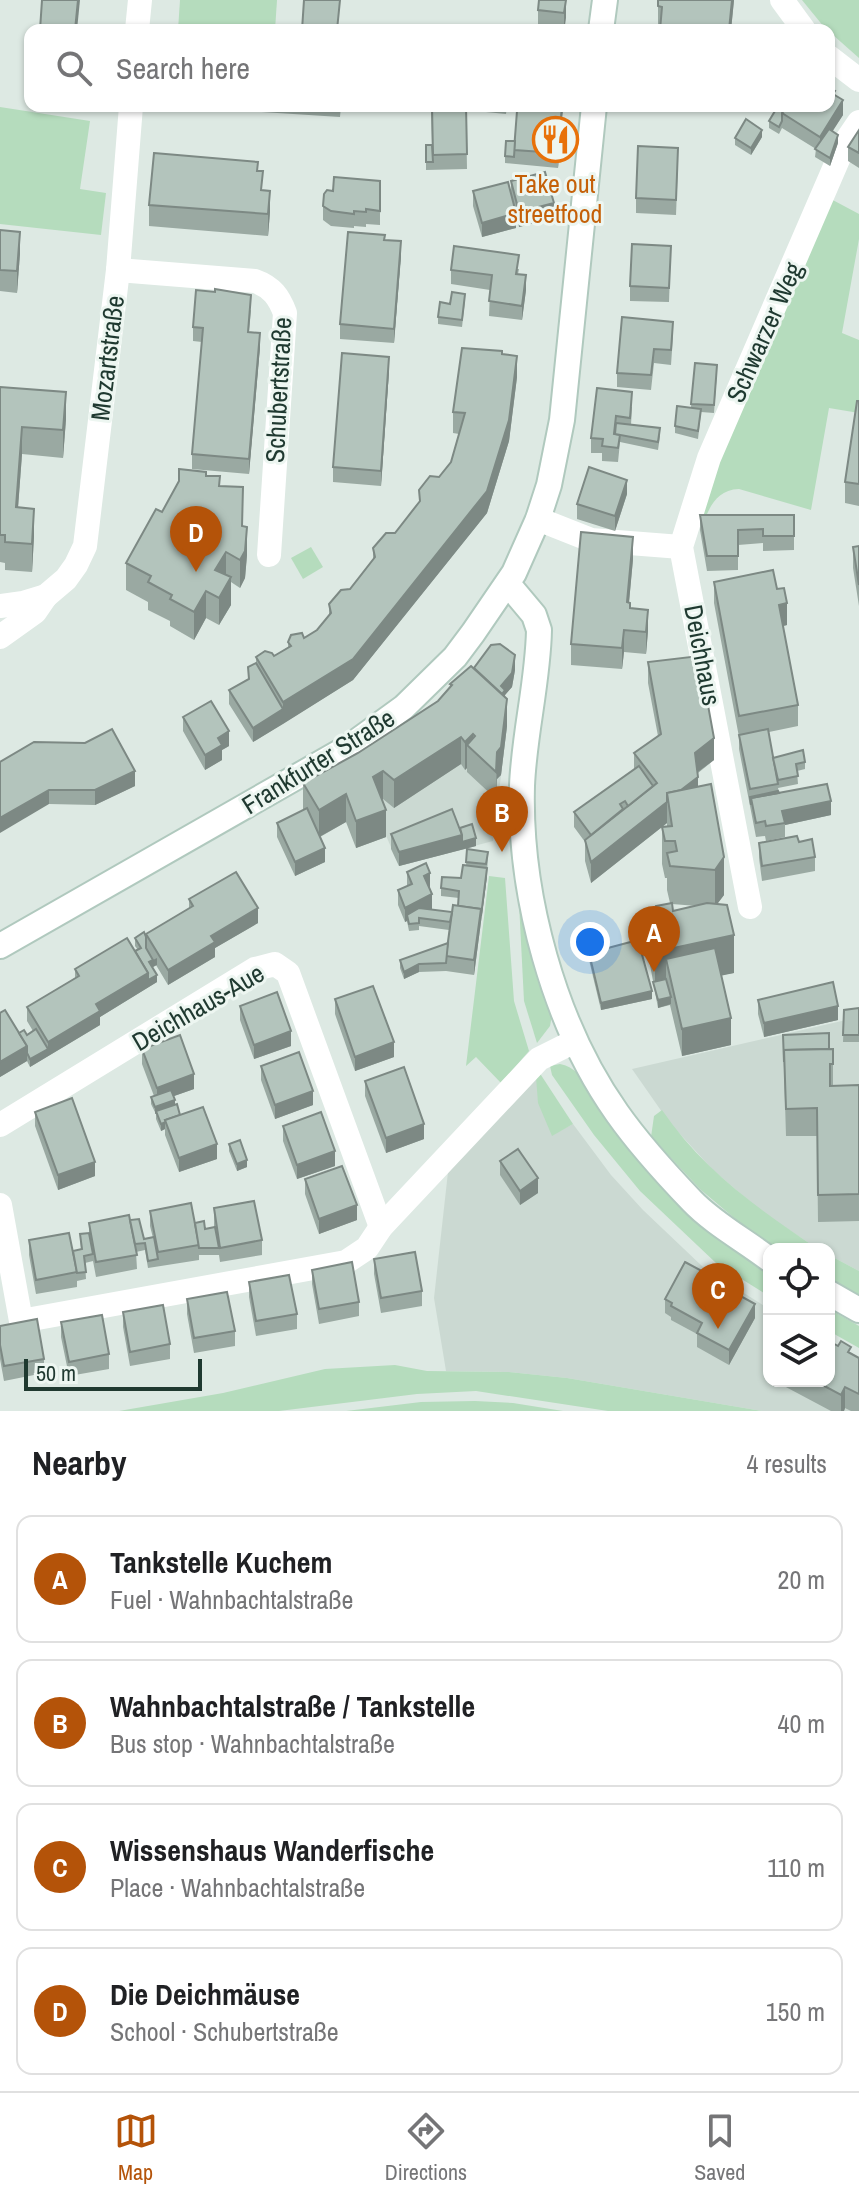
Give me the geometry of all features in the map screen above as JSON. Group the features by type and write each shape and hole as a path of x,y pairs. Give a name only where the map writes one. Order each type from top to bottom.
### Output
{"street":[{"path":"138,24 140,0"},
{"path":"602,24 605,0"},
{"path":"782,0 800,24"},
{"path":"835,62 859,80"},
{"name":"Mozartstraße","path":"0,637 35,612 46,596 66,579 85,546 118,270 131,112"},
{"name":"Frankfurter Straße","path":"0,946 349,747 404,707 455,657 508,584 538,519 549,485 562,420 593,112"},
{"name":"Schwarzer Weg","path":"681,547 709,458 846,141 859,122"},
{"name":"Schubertstraße","path":"118,270 255,281 272,290 280,299 285,313 269,555"},
{"path":"538,519 591,540 681,547"},
{"name":"Deichhaus","path":"681,547 750,907"},
{"path":"508,584 534,615 539,630 522,786 524,851 540,938 575,1041 617,1113 693,1203 763,1255"},
{"path":"0,606 46,596"},
{"name":"Deichhaus-Aue","path":"0,1125 255,969 275,964 288,973 381,1227"},
{"path":"0,1205 11,1322 346,1262 367,1248 381,1227 539,1059 575,1041"},
{"path":"835,1296 859,1310"}],"shaded area":[{"path":"507,726 493,841 399,866 373,805 427,734"},
{"path":"859,1017 859,1271 835,1258 835,1243 809,1243 762,1212 713,1170 669,1122 632,1069"},
{"path":"536,1077 552,1135 573,1124 611,1175 643,1210 703,1267 763,1305 763,1387 835,1387 859,1411 762,1411 567,1378 509,1372 446,1371 434,1298 448,1172"}],"green space":[{"path":"180,0 277,0 275,24 178,24"},
{"path":"802,0 859,0 859,58 835,37 835,24 822,24"},
{"path":"0,107 90,121 80,189 106,193 101,235 0,224"},
{"path":"829,198 859,214 859,239 842,333 859,340 859,413 829,408 811,510 739,489 731,490 714,502 700,530 703,484"},
{"path":"311,547 323,567 303,579 291,558"},
{"path":"489,876 505,878 514,1001 529,1051 501,1083 476,1057 466,1066"},
{"path":"519,903 552,1015 550,1026 537,1043 524,1001"},
{"path":"560,1064 578,1073 629,1150 665,1190 705,1226 763,1271 763,1292 716,1263 640,1191 594,1135 552,1075 550,1066"},
{"path":"539,1072 573,1124 552,1136 538,1103 536,1077"},
{"path":"662,1110 713,1170 809,1243 766,1243 758,1238 701,1190 651,1137 654,1116"},
{"path":"835,1258 859,1271 859,1299 835,1285"},
{"path":"835,1312 859,1326 859,1348 835,1334"},
{"path":"395,1365 427,1371 509,1372 567,1378 762,1411 608,1411 476,1391 417,1394 279,1411 119,1411 223,1393 325,1369"},
{"path":"475,1401 563,1411 346,1411 421,1402"}],"building":[{"path":"42,0 78,0 76,24 40,24"},
{"path":"304,0 340,0 338,24 302,24"},
{"path":"539,0 566,0 564,13 538,10"},
{"path":"658,0 732,0 730,24 661,24 662,7 658,6"},
{"path":"835,95 843,100 820,137 782,113 835,112"},
{"path":"432,112 466,112 467,154 433,155"},
{"path":"517,112 561,112 558,153 514,150"},
{"path":"774,112 783,112 779,127 769,121"},
{"path":"746,119 762,130 751,148 735,138"},
{"path":"829,129 838,135 830,158 815,149"},
{"path":"859,130 859,153 848,147"},
{"path":"506,141 515,141 514,157 505,156"},
{"path":"426,145 432,145 433,162 426,162"},
{"path":"638,146 678,148 676,200 636,198"},
{"path":"154,153 258,162 257,171 263,171 261,190 270,191 268,214 149,205"},
{"path":"545,172 554,203 519,212 511,181"},
{"path":"334,177 380,181 380,211 366,209 366,212 354,211 354,214 331,211 323,206 324,194 327,190 333,191"},
{"path":"508,182 516,213 482,223 473,191"},
{"path":"0,230 20,232 17,271 0,270"},
{"path":"348,232 385,235 384,240 401,241 394,329 340,324"},
{"path":"632,244 671,246 669,288 630,286"},
{"path":"454,246 519,255 516,274 526,275 522,306 489,301 492,275 451,270"},
{"path":"215,289 251,295 248,332 260,333 249,459 192,454 203,328 193,327 196,290 215,292"},
{"path":"452,292 465,294 462,320 438,317 440,302 450,304"},
{"path":"622,317 673,322 671,350 654,349 651,375 617,373"},
{"path":"462,348 502,351 502,354 517,356 509,420 487,491 353,659 283,702 256,657 265,651 274,656 291,646 288,642 291,635 302,633 304,638 317,630 331,613 329,604 341,590 350,589 375,557 373,548 386,533 395,533 420,501 419,490 430,476 439,477 451,462 465,413 453,412"},
{"path":"342,353 389,357 381,471 333,467"},
{"path":"695,363 717,365 714,405 691,404"},
{"path":"0,387 66,392 63,430 22,427 16,507 34,509 32,544 5,542 5,535 0,535"},
{"path":"597,388 632,392 630,418 616,416 614,434 620,435 618,448 602,446 603,439 591,438"},
{"path":"859,401 859,484 845,482"},
{"path":"677,406 701,409 698,431 675,426"},
{"path":"616,423 660,428 658,442 615,434"},
{"path":"589,467 627,480 615,516 577,504"},
{"path":"179,469 220,476 219,486 243,487 242,526 247,527 245,551 240,560 226,552 215,570 231,577 219,598 206,591 194,612 148,582 151,576 126,563 156,509 162,512 179,481"},
{"path":"700,515 794,515 794,536 763,536 763,529 738,530 738,556 707,556"},
{"path":"581,532 633,537 627,602 630,608 648,610 646,632 624,630 622,648 571,644"},
{"path":"859,546 859,585 853,547"},
{"path":"773,570 777,589 784,588 787,603 779,605 798,705 739,716 714,582"},
{"path":"500,644 515,655 512,673 501,686 505,690 502,694 474,668 491,645"},
{"path":"699,656 714,738 695,753 698,777 681,790 667,793 667,802 591,862 585,840 657,783 634,753 661,734 648,662"},
{"path":"256,663 283,709 253,728 229,690 249,679 248,667"},
{"path":"471,666 507,699 496,772 467,745 475,736 473,734 465,742 461,737 394,780 383,771 373,777 386,810 356,821 346,794 319,810 303,783 358,753 438,701 450,684"},
{"path":"211,701 229,731 218,738 222,745 205,755 183,717"},
{"path":"112,729 135,771 95,790 49,790 0,818 0,762 34,742 85,743"},
{"path":"768,729 778,784 750,789 739,735"},
{"path":"803,750 805,762 796,764 798,776 778,780 773,758"},
{"path":"639,766 653,786 628,806 625,801 620,804 623,809 591,835 574,812"},
{"path":"711,784 724,857 715,870 670,866 667,853 677,851 675,841 665,841 662,827 672,826 667,793"},
{"path":"827,784 831,801 782,811 785,823 766,826 765,821 756,823 751,798"},
{"path":"778,791 751,798 751,805 750,797"},
{"path":"307,808 325,848 295,862 277,823"},
{"path":"452,809 462,835 399,852 391,834"},
{"path":"472,824 476,838 462,842 460,828"},
{"path":"797,836 799,842 812,839 815,857 762,866 759,843"},
{"path":"467,849 488,852 486,864 466,862"},
{"path":"426,863 430,873 424,876 432,894 405,908 398,890 412,884 407,872"},
{"path":"463,865 487,868 481,916 481,909 458,906 459,891 441,888 442,877 461,878"},
{"path":"236,872 258,908 211,936 215,942 168,970 146,934 193,906 189,899"},
{"path":"672,903 673,911 707,903 727,905 734,935 655,952 648,917 658,915 656,906"},
{"path":"453,905 481,909 474,960 446,956"},
{"path":"419,908 452,912 450,922 419,918 419,923 409,924 407,915"},
{"path":"144,932 146,948 153,960 149,962 157,975 148,980 148,973 135,951 141,948 135,938"},
{"path":"127,938 148,973 96,1004 100,1011 48,1042 27,1007 79,976 75,969"},
{"path":"638,940 652,991 601,1003 589,953"},
{"path":"448,943 446,963 419,964 404,972 400,960"},
{"path":"715,948 731,1018 682,1029 666,959"},
{"path":"666,979 671,997 658,1000 653,982"},
{"path":"833,982 838,1006 764,1023 758,1000"},
{"path":"373,986 394,1042 355,1057 335,999"},
{"path":"277,992 291,1031 254,1045 240,1006"},
{"path":"859,1008 859,1035 843,1035 844,1010"},
{"path":"5,1010 27,1046 0,1062 0,1013"},
{"path":"36,1029 48,1049 30,1059 19,1033 24,1030 27,1035"},
{"path":"829,1033 829,1049 784,1050 784,1062 783,1035"},
{"path":"180,1035 194,1074 157,1088 142,1049"},
{"path":"833,1049 830,1086 859,1085 859,1194 818,1195 817,1108 786,1109 784,1050"},
{"path":"299,1052 313,1091 275,1105 261,1066"},
{"path":"404,1067 424,1124 386,1138 365,1081"},
{"path":"171,1090 175,1100 155,1107 151,1097"},
{"path":"72,1098 95,1162 58,1175 35,1112"},
{"path":"177,1104 180,1115 161,1124 156,1111"},
{"path":"203,1107 217,1144 179,1158 165,1120"},
{"path":"321,1112 335,1151 297,1165 283,1126"},
{"path":"240,1140 247,1160 237,1164 229,1144"},
{"path":"518,1149 538,1178 520,1191 500,1161"},
{"path":"342,1166 357,1205 319,1219 305,1179"},
{"path":"254,1201 262,1240 220,1248 214,1208"},
{"path":"191,1203 199,1245 158,1252 150,1211"},
{"path":"129,1215 137,1255 96,1262 89,1223"},
{"path":"139,1219 144,1239 154,1237 158,1259 148,1261 145,1243 135,1244 130,1220"},
{"path":"204,1221 205,1229 215,1227 219,1248 199,1248 195,1223"},
{"path":"69,1233 77,1272 36,1280 29,1240"},
{"path":"89,1233 93,1254 84,1256 86,1272 77,1273 73,1251 82,1249 80,1234"},
{"path":"415,1252 422,1291 381,1298 374,1259"},
{"path":"352,1262 359,1302 319,1309 312,1270"},
{"path":"685,1262 755,1304 729,1350 697,1333 702,1323 671,1306 672,1303 665,1299"},
{"path":"289,1275 297,1314 256,1321 249,1282"},
{"path":"227,1292 235,1331 194,1338 187,1299"},
{"path":"163,1305 170,1344 130,1352 123,1312"},
{"path":"102,1315 109,1354 69,1362 61,1322"},
{"path":"37,1319 44,1359 4,1366 0,1326"},
{"path":"841,1341 851,1347 848,1352 859,1358 859,1394 845,1387 841,1395 826,1387 835,1387 835,1344 838,1346"}],"place":[{"name":"Take out streetfood","path":"555,140"},
{"name":"Die Deichmäuse","path":"196,572"},
{"name":"Wahnbachtalstraße / Tankstelle","path":"502,852"},
{"name":"Tankstelle Kuchem","path":"654,972"},
{"name":"Wissenshaus Wanderfische","path":"718,1329"}]}
